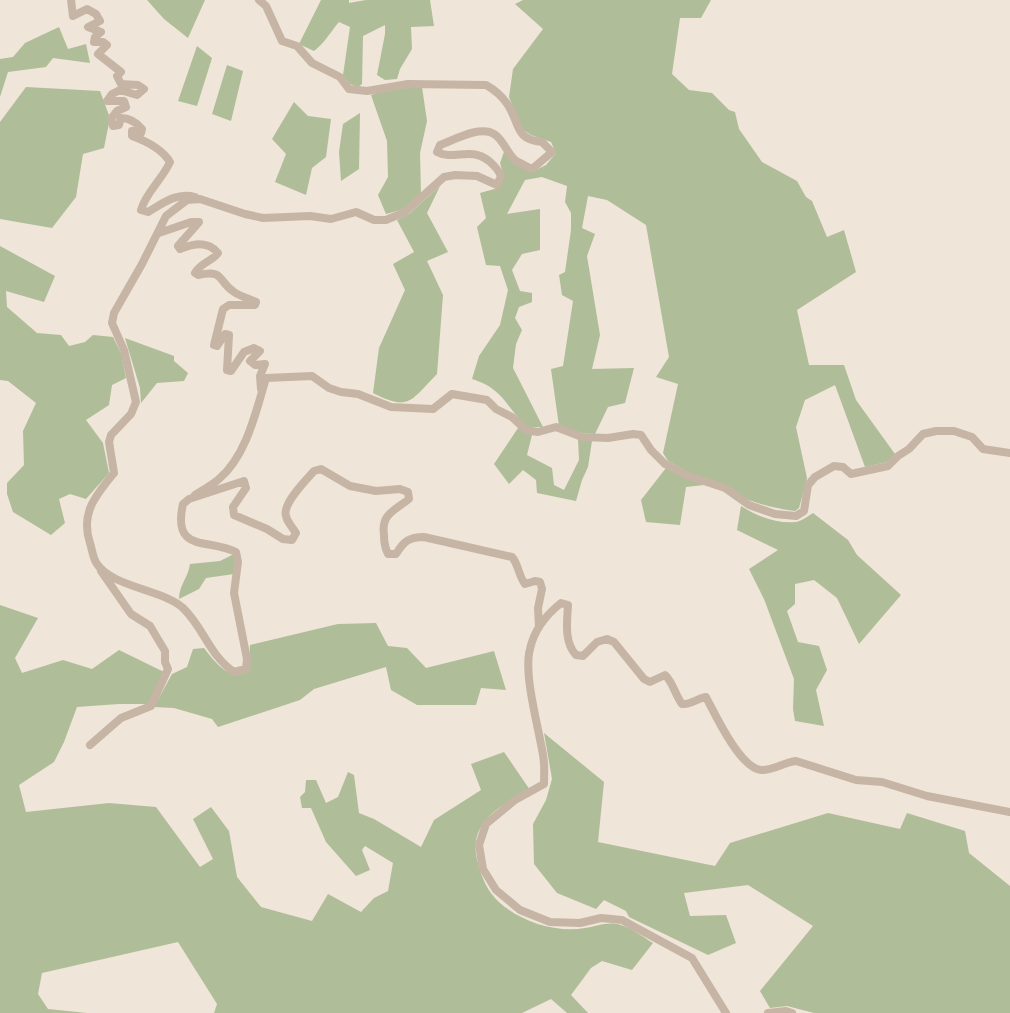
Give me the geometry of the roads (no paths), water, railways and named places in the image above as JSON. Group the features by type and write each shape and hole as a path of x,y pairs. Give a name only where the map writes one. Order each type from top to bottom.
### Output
{"street":[{"path":"71,0 73,16 87,9 96,14 100,21 88,27 102,32 95,37 94,42 103,42 107,45 98,54 121,72 117,76 121,84 138,85 144,89 137,95 120,90 112,94 107,101 124,101 126,107 117,111 111,119 113,126 119,125 121,118 128,118 137,123 142,129 141,133 132,131 132,136 153,147 166,156 170,162 159,181 144,198 141,210 148,212 173,197 188,195 263,218 310,216 331,219 356,212 374,220 386,220 405,212 444,177 477,176 497,185 501,176 498,168 482,155 473,153 443,155 437,152 440,145 447,142 477,132 488,131 496,135 515,160 531,169 552,152 542,142 530,141 519,130 508,106 496,90 486,86 408,84 367,91 349,89 340,77 312,63 297,46 282,41 266,6 259,0"},
{"path":"90,745 121,718 151,706 168,669 165,662 165,651 150,626 131,614 97,565 88,537 86,522 92,501 114,473 109,442 111,435 131,414 136,402 124,350 112,323 120,301 159,233 166,216 187,200 200,199"},
{"path":"159,233 191,222 199,222 178,246 180,249 195,243 214,248 218,253 216,257 198,268 195,273 198,275 210,272 218,275 232,291 256,302 255,305 229,306 223,309 214,345 217,346 225,334 229,335 227,370 231,372 243,352 254,348 260,351 250,361 255,365 265,364 260,376 261,393"},
{"path":"97,565 126,584 167,598 182,607 222,664 234,672 246,669 247,659 234,593 238,562 236,552 226,547 199,544 188,539 181,529 180,514 183,504 219,479 235,459 254,422 266,378 312,376 329,388 358,394 391,407 433,409 452,394 487,400 526,430 538,432 556,428 582,437 608,438 641,435 651,450 665,464 686,475 725,488 749,505 775,514 796,516 804,511 808,485 814,477 834,466 843,467 851,474 888,466 923,434 954,431 972,437 983,449 1010,453"},
{"path":"189,499 244,481 246,488 233,507 234,515 267,529 283,539 292,540 296,533 286,518 285,510 296,491 314,471 321,470 358,488 376,491 400,489 408,492 409,499 387,516 382,523 385,548 388,554 396,554 402,544 411,537 424,537 512,557 517,563 525,584 540,582 542,589 538,608 539,627"},
{"path":"726,1013 692,958 622,920 601,918 580,923 550,922 520,910 496,890 483,869 479,845 486,824 515,800 544,784 544,759 528,665 530,648 539,627 549,612 561,603 568,605 567,637 576,655 583,656 597,642 607,639 614,642 644,679 650,682 665,675 670,679 682,704 689,705 706,697 725,735 749,765 757,770 768,770 786,762 796,761 856,780 882,782 927,796 1010,812"},
{"path":"768,1013 786,1011 792,1013"}]}
